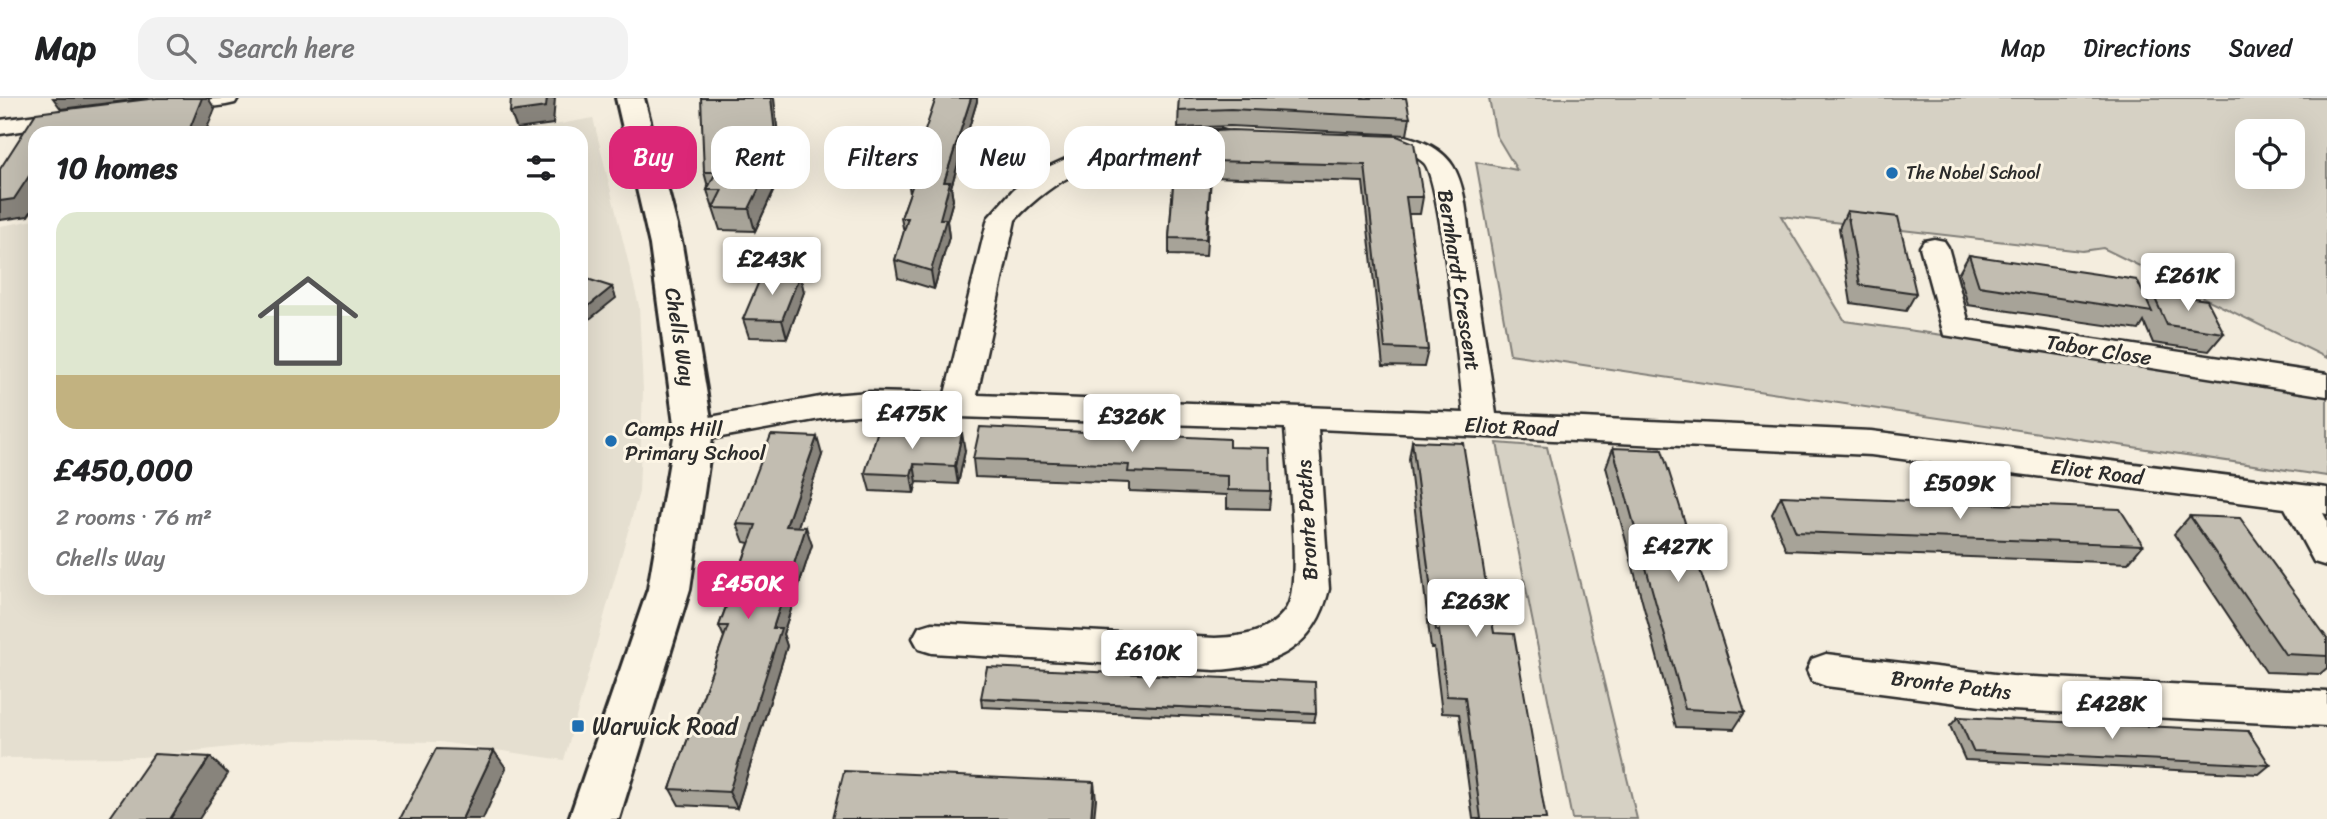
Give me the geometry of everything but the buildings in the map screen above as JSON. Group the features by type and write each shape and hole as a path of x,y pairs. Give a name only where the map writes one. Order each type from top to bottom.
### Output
{"street":[{"path":"147,108 226,98"},
{"name":"Chells Way","path":"594,819 669,589 694,431 666,245 629,98"},
{"path":"0,127 94,115"},
{"path":"959,404 1002,218 1015,201 1037,183 1065,167 1162,138 1245,138"},
{"name":"Bernhardt Crescent","path":"1352,141 1393,142 1414,147 1432,156 1442,169 1451,207 1482,426"},
{"name":"Tabor Close","path":"1934,247 1955,328 2327,386"},
{"name":"Eliot Road","path":"694,431 831,406 959,404 1301,417 1871,443 2311,499"},
{"name":"Bronte Paths","path":"933,638 1215,654 1237,654 1274,643 1292,631 1301,617 1312,587 1301,417"},
{"path":"2311,499 2327,552"},
{"name":"Bronte Paths","path":"1826,670 2012,693 2327,709"}],"shaded area":[{"path":"1489,98 2327,98 2327,358 2103,248 2082,251 1781,216 1845,321 2327,390 2327,476 1510,354 1476,162 1517,170 1496,135"},
{"name":"Camps Hill Primary School","path":"593,118 639,306 643,391 639,492 564,760 440,742 294,740 142,757 0,758 0,226 28,221 28,595 588,595 588,126 549,126"},
{"path":"1497,443 1547,447 1637,819 1572,819"}],"place":[{"name":"The Nobel School","path":"1892,173"},
{"name":"Camps Hill Primary School","path":"611,441"},
{"name":"Warwick Road","path":"578,726"}]}
